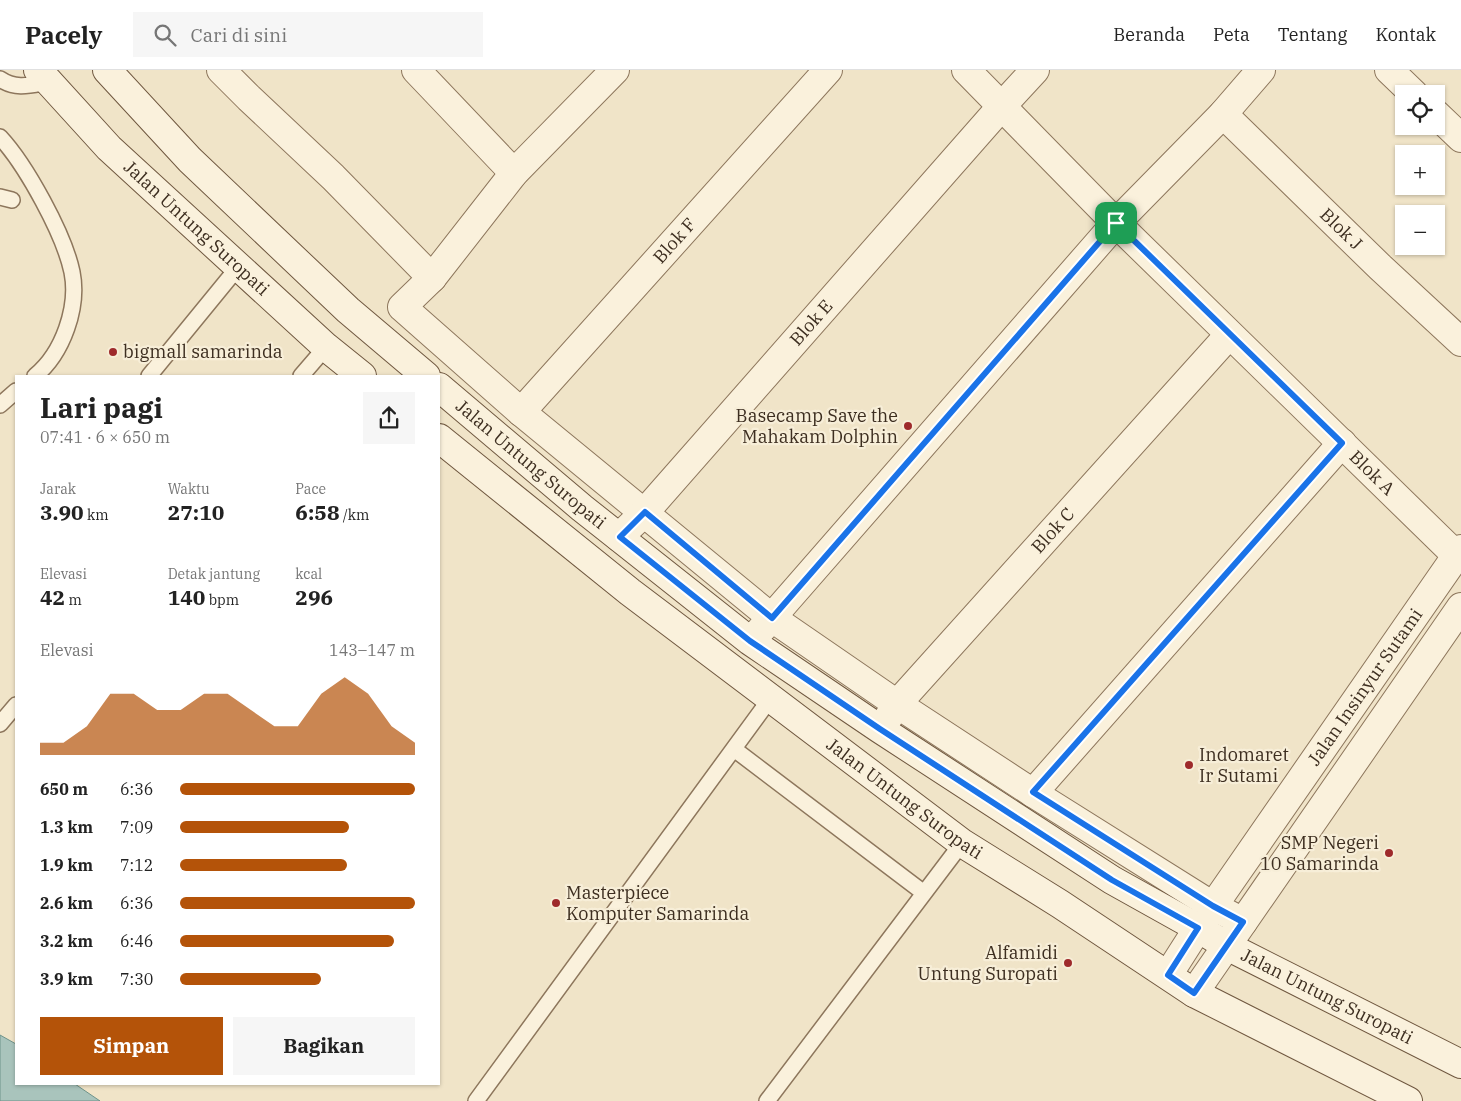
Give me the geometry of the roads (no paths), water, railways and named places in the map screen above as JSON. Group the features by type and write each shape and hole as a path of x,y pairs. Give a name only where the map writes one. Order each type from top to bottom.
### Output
{"street":[{"path":"107,70 190,160 376,335 425,375"},
{"path":"221,70 248,98 333,177 432,278"},
{"path":"416,70 514,173"},
{"path":"376,335 432,278 514,173 615,70"},
{"name":"Blok F","path":"522,412 828,70"},
{"name":"Blok A","path":"966,70 1229,335 1459,552"},
{"name":"Blok E","path":"620,537 645,512 1035,70"},
{"path":"750,641 1116,223 1223,114 1261,70"},
{"path":"1389,70 1405,85"},
{"name":"Jalan Untung Suropati","path":"43,76 109,148 326,347 361,375"},
{"name":"Blok J","path":"1223,114 1380,268 1461,342"},
{"path":"1445,123 1461,138"},
{"path":"402,307 522,412 772,618 897,704 1033,792 1206,917 1243,922"},
{"name":"Blok C","path":"880,729 897,704 1229,335"},
{"name":"Jalan Untung Suropati","path":"440,388 620,537 750,641 880,729 1112,880 1206,917 1227,946 1461,1064"},
{"name":"Jalan Untung Suropati","path":"440,439 630,592 962,843 1060,904 1194,993 1408,1101"},
{"path":"1033,792 1342,443"},
{"name":"Jalan Insinyur Sutami","path":"1168,975 1206,917 1459,552"},
{"name":"Jalan Insinyur Sutami","path":"1194,993 1461,606"}],"lane":[{"path":"0,79 7,84 21,87 43,76"},
{"path":"0,137 10,148 41,198 63,244 72,272 73,295 65,333 55,353 36,375"},
{"path":"150,375 239,266"},
{"path":"302,375 326,347"},
{"path":"0,405 15,393"},
{"path":"476,1101 770,699"},
{"path":"0,724 15,706"},
{"path":"734,749 924,892"},
{"path":"767,1101 962,843"}],"water":[{"path":"0,1035 15,1043 15,1085 76,1085 100,1101 0,1101"}],"place":[{"name":"bigmall samarinda","path":"113,352"},
{"name":"Basecamp Save the Mahakam Dolphin","path":"908,426"},
{"name":"Indomaret Ir Sutami","path":"1189,765"},
{"name":"SMP Negeri 10 Samarinda","path":"1389,853"},
{"name":"Masterpiece Komputer Samarinda","path":"556,903"},
{"name":"Alfamidi Untung Suropati","path":"1068,963"}]}
